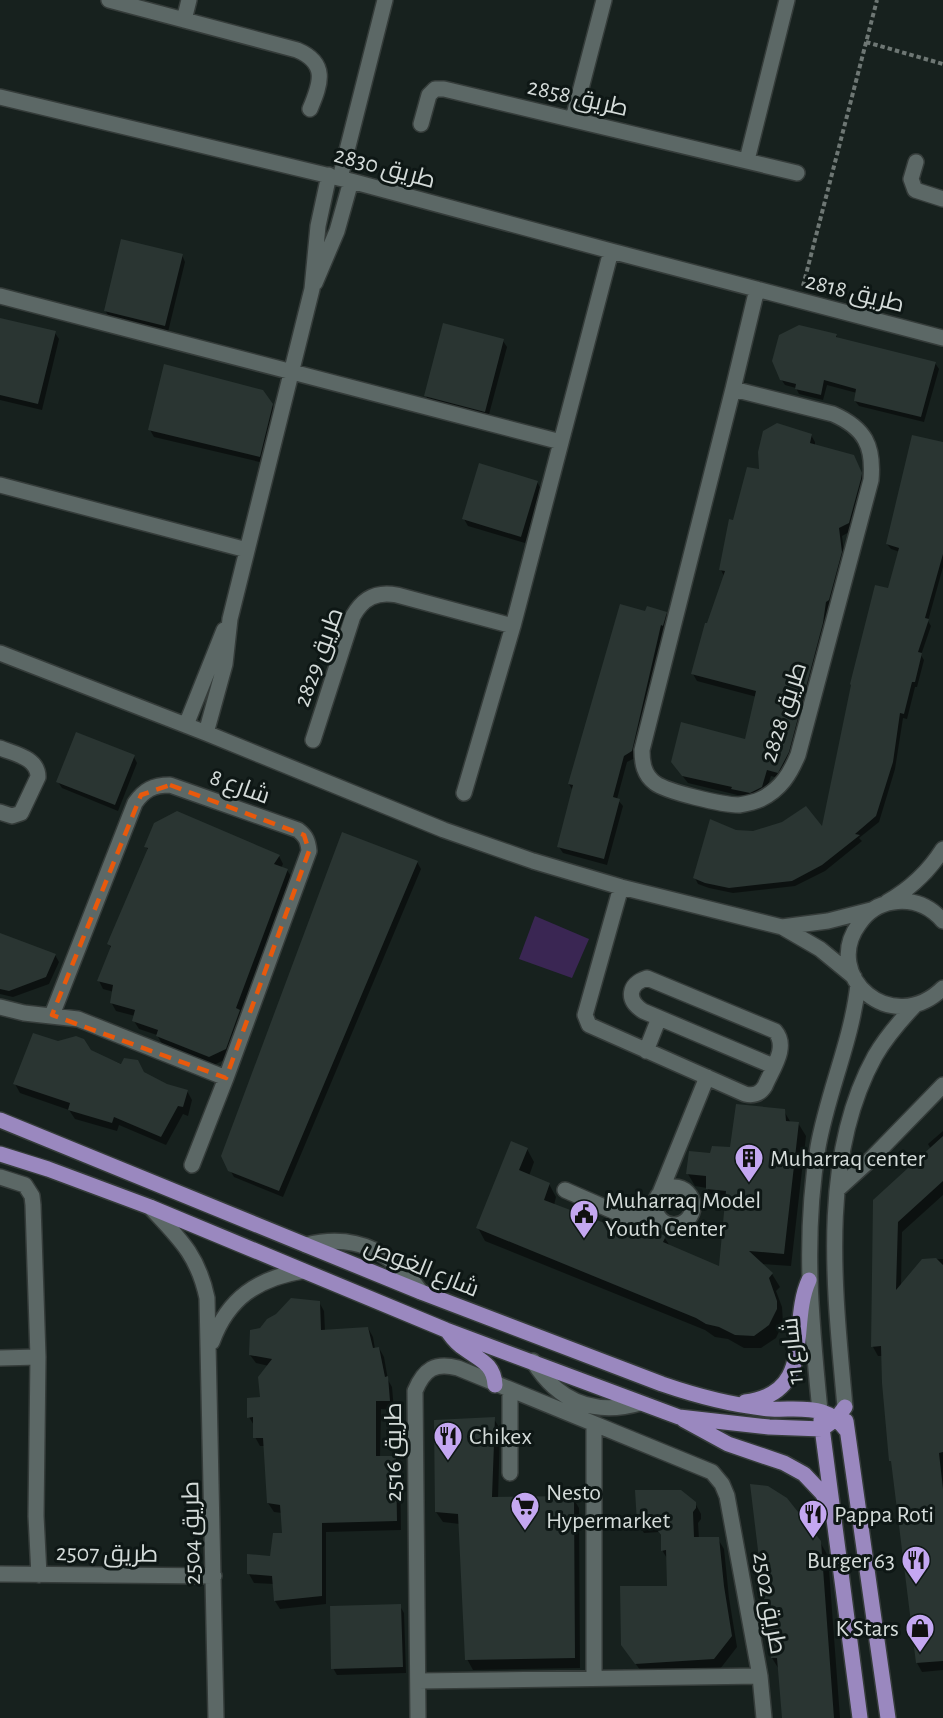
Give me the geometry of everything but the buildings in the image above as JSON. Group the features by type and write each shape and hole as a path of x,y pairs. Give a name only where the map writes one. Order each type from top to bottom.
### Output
{"main road":[{"name":"شارع الغوص","path":"0,1120 421,1292 662,1384 734,1404 770,1409 841,1413"},
{"name":"شارع الغوص","path":"0,1154 48,1169 150,1207 446,1330 680,1417 768,1427 822,1430"},
{"path":"734,1404 768,1395 793,1371 797,1354 801,1304 808,1280"},
{"path":"446,1330 459,1345 488,1364 502,1388"},
{"name":"شارع 11","path":"820,1411 860,1718"},
{"path":"822,1430 841,1413"},
{"name":"شارع 11","path":"841,1413 847,1431 888,1717"},
{"path":"680,1417 720,1440 804,1474 822,1493 834,1516"}],"street":[{"path":"109,0 308,54 316,62 320,73 319,85 310,109"},
{"path":"184,20 189,0"},
{"path":"312,289 330,250 340,178 385,0"},
{"path":"573,119 604,0"},
{"path":"747,160 787,0"},
{"name":"طريق 2858","path":"421,124 429,95 435,89 439,89 797,172"},
{"name":"طريق 2830","path":"0,97 340,178 756,289"},
{"path":"916,162 911,179 915,190 943,199"},
{"path":"206,733 225,664 230,619 312,289 318,226 340,178"},
{"path":"464,793 513,626 611,251"},
{"name":"طريق 2818","path":"756,289 943,338"},
{"name":"طريق 2828","path":"733,389 833,414 849,421 861,432 869,447 873,463 871,480 798,755 790,774 777,789 759,800 739,805 719,803 665,788 654,782 646,773 642,762 642,750 756,289"},
{"path":"0,296 561,442"},
{"path":"0,485 247,550"},
{"name":"طريق 2829","path":"313,740 353,616 358,606 366,599 386,593 397,595 513,626"},
{"path":"186,725 230,619"},
{"path":"0,653 186,725 444,830 533,861 621,887 782,927 820,949 856,980 873,999 883,1004 904,1007 915,1005 940,992"},
{"path":"0,748 31,761 38,772 38,777 21,813 12,816 1,814"},
{"name":"شارع 8","path":"52,1015 135,803 150,788 170,785 287,826 304,835 309,843 309,851 192,1165"},
{"path":"876,908 912,885 926,872 943,849"},
{"path":"621,887 585,1015 589,1025 745,1094 754,1095 762,1090 773,1066 782,1043 775,1031 656,980 647,978 638,981 632,988 631,997 635,1006 773,1066"},
{"path":"782,927 828,921 890,902 913,902 934,911 943,921"},
{"name":"شارع 11","path":"820,1411 808,1280 810,1224 818,1148 826,1112 852,1025 856,980 850,965 851,940 860,923 876,908"},
{"name":"شارع 11","path":"841,1413 834,1248 838,1189 851,1115 866,1074 887,1037 915,1005"},
{"path":"0,1007 24,1013 71,1018 226,1078"},
{"path":"646,1051 659,1018"},
{"path":"660,1192 669,1187 678,1187 687,1192 692,1201 692,1211 687,1220 669,1225 660,1220 655,1211 655,1201 707,1077"},
{"path":"838,1189 870,1160 943,1085"},
{"path":"0,1177 25,1185 32,1196 38,1357 36,1516 39,1575"},
{"path":"565,1190 627,1217 642,1218 655,1211"},
{"name":"طريق 2504","path":"150,1207 181,1240 195,1260 204,1281 207,1298 210,1348 216,1718"},
{"name":"طريق 2504","path":"210,1348 223,1319 243,1295 261,1283 281,1275 303,1271"},
{"path":"0,1358 38,1357"},
{"path":"533,1362 550,1384 572,1400 599,1408 627,1407 640,1403"},
{"name":"طريق 2516","path":"418,1718 415,1391 422,1376 444,1365 458,1368 502,1388 712,1472 728,1496"},
{"path":"502,1388 510,1473"},
{"path":"594,1425 594,1678"},
{"name":"طريق 2502","path":"728,1496 760,1676 764,1718"},
{"name":"طريق 2507","path":"0,1574 214,1576"},
{"path":"418,1681 760,1676"}],"path":[{"path":"799,301 877,0"},
{"path":"866,42 943,64"}],"highlighted area":[{"path":"170,785 304,835 309,851 226,1078 52,1015 141,795"}],"shaded area":[{"path":"535,916 589,939 572,978 519,959"}],"place":[{"name":"Muharraq center","path":"749,1184"},
{"name":"Muharraq Model Youth Center","path":"584,1240"},
{"name":"Chikex","path":"448,1462"},
{"name":"Nesto Hypermarket","path":"525,1532"},
{"name":"Pappa Roti","path":"813,1540"},
{"name":"Burger 63","path":"916,1586"},
{"name":"K Stars","path":"920,1654"}]}
